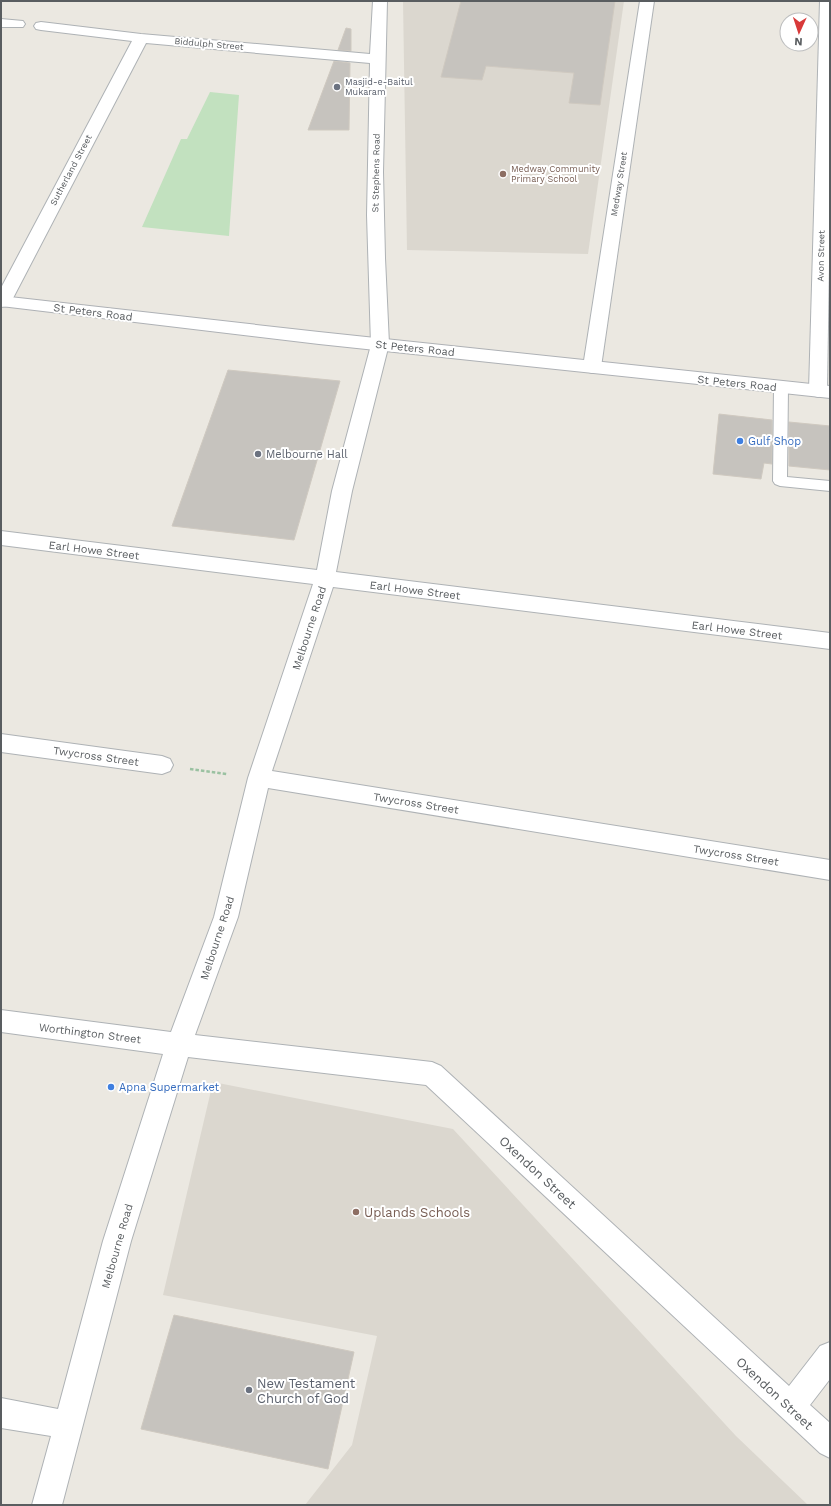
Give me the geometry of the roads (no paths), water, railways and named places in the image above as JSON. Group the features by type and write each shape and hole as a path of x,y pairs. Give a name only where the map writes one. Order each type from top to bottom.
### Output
{"street":[{"name":"St Stephens Road","path":"380,1 377,59 375,249 380,344"},
{"name":"Medway Street","path":"592,367 647,1"},
{"path":"821,1 830,2"},
{"name":"Avon Street","path":"824,392 826,2"},
{"path":"1,23 18,24"},
{"name":"Biddulph Street","path":"41,26 141,38 377,59"},
{"name":"Sutherland Street","path":"1,302 141,38"},
{"name":"St Peters Road","path":"1,302 824,392"},
{"name":"Melbourne Road","path":"47,1505 117,1241 179,1045 226,917 259,778 325,578 342,491 380,344"},
{"name":"Earl Howe Street","path":"1,538 830,641"},
{"name":"Twycross Street","path":"1,743 162,765"},
{"name":"Twycross Street","path":"259,778 830,870"},
{"name":"Worthington Street","path":"1,1021 179,1045"},
{"name":"Oxendon Street","path":"179,1045 432,1074 830,1444"},
{"path":"791,1407 830,1356"},
{"path":"1,1413 69,1425"}],"lane":[{"path":"781,387 780,480 830,486"}],"place":[{"name":"Masjid-e-Baitul Mukaram","path":"337,87"},
{"name":"Medway Community Primary School","path":"503,174"},
{"name":"Gulf Shop","path":"740,441"},
{"name":"Melbourne Hall","path":"258,454"},
{"name":"Apna Supermarket","path":"111,1087"},
{"name":"Uplands Schools","path":"356,1212"},
{"name":"New Testament Church of God","path":"249,1390"}]}
